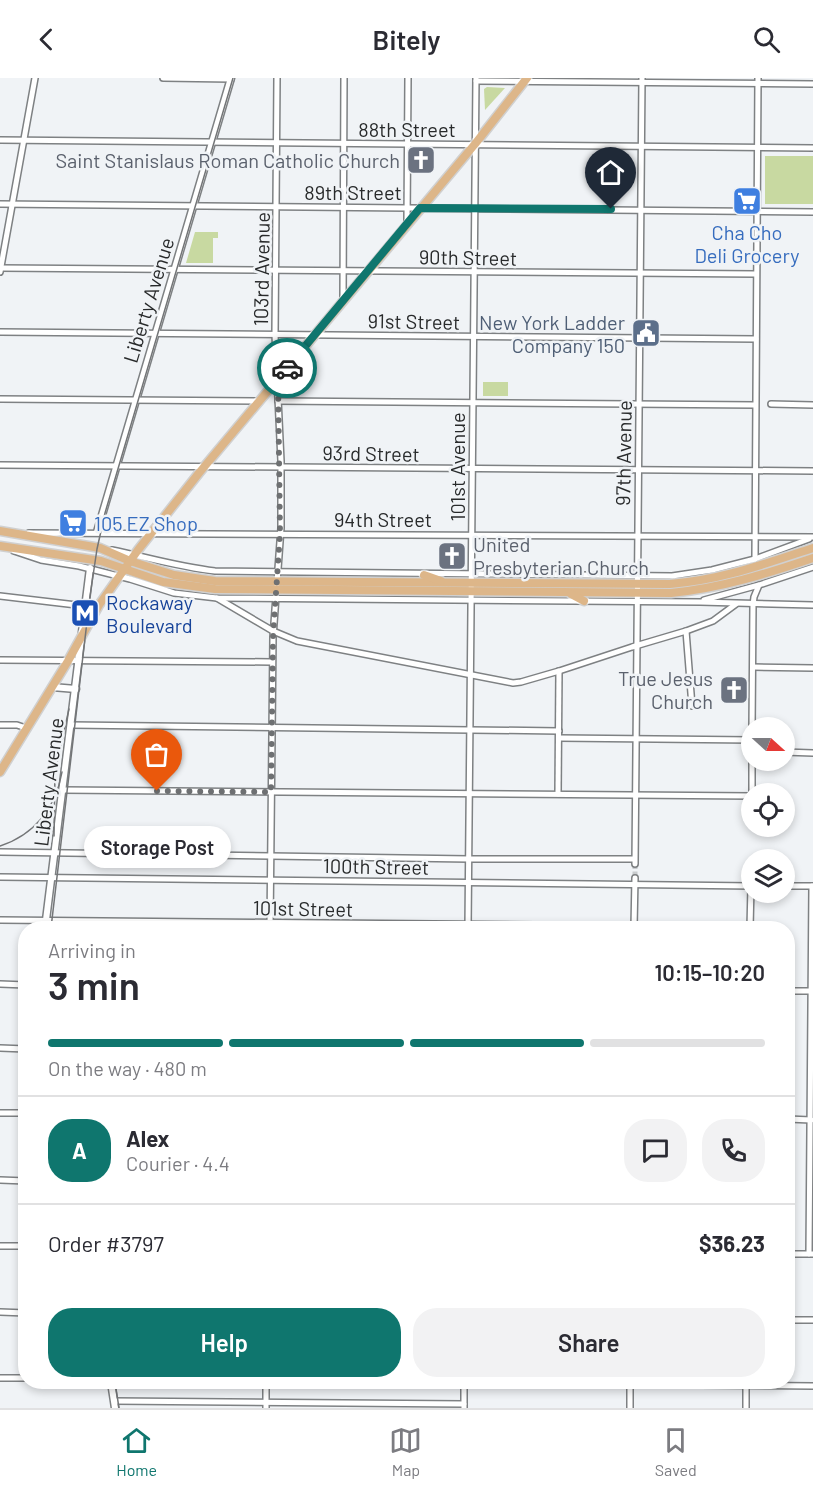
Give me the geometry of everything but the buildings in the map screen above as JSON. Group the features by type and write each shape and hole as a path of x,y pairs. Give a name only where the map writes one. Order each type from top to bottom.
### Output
{"main road":[{"path":"0,772 118,576 204,467 475,144 525,80"},
{"path":"3,532 100,548 130,561 163,582 195,588 447,583"},
{"path":"0,546 101,561 130,561"},
{"path":"424,575 471,588 568,593 637,589 723,577 813,548"},
{"path":"277,586 637,589 684,592 754,578 813,558"},
{"path":"568,593 584,602"}],"street":[{"path":"0,269 35,78"},
{"path":"163,78 231,78"},
{"name":"Liberty Avenue","path":"97,532 231,78"},
{"name":"103rd Avenue","path":"270,921 272,662 280,534 281,467 275,334 277,78"},
{"path":"343,302 344,78"},
{"path":"407,224 408,78"},
{"path":"476,80 758,81 813,84"},
{"name":"101st Avenue","path":"468,921 476,80"},
{"name":"97th Avenue","path":"469,859 634,861 642,80"},
{"path":"755,559 758,81"},
{"name":"88th Street","path":"0,140 813,148"},
{"name":"89th Street","path":"0,204 813,212"},
{"name":"90th Street","path":"0,269 175,268 756,274"},
{"name":"91st Street","path":"0,333 756,339"},
{"path":"0,399 259,401"},
{"path":"278,401 755,405"},
{"path":"771,404 813,405"},
{"name":"93rd Street","path":"0,465 813,471"},
{"name":"94th Street","path":"3,532 813,537"},
{"path":"0,546 40,560 90,568 174,593 217,598 277,586 424,575 471,588 584,602 637,589 672,576 712,570 755,559 813,537"},
{"path":"130,561 195,569 277,586"},
{"path":"700,602 813,567"},
{"name":"Liberty Avenue","path":"46,920 90,568"},
{"path":"752,717 753,605 759,585"},
{"path":"637,589 700,602 813,605"},
{"path":"0,596 85,606"},
{"path":"217,598 286,637 471,676 521,682 686,631 713,621 737,603"},
{"path":"686,631 692,706"},
{"path":"0,660 272,662"},
{"path":"753,667 813,668"},
{"path":"558,794 559,672"},
{"path":"52,687 76,689"},
{"path":"0,725 17,725 26,729"},
{"path":"71,725 559,731"},
{"path":"559,738 741,740"},
{"path":"795,753 813,753"},
{"path":"63,790 741,795"},
{"path":"0,852 469,859"},
{"name":"100th Street","path":"0,878 635,881 741,886"},
{"path":"634,921 635,881"},
{"path":"795,886 812,886 811,1254 795,1254"},
{"path":"750,921 751,903"},
{"name":"101st Street","path":"0,920 83,921"},
{"path":"0,984 18,985"},
{"path":"795,991 812,991"},
{"path":"0,1048 18,1049"},
{"path":"0,1113 18,1113"},
{"path":"795,1119 812,1120"},
{"path":"0,1180 18,1181"},
{"path":"0,1246 18,1246"},
{"path":"0,1312 18,1312"},
{"path":"795,1320 813,1320"},
{"path":"0,1378 18,1378"},
{"path":"795,1385 813,1386"},
{"path":"112,1389 115,1405 464,1406 464,1389"},
{"path":"266,1389 266,1405"},
{"path":"630,1389 630,1408"},
{"path":"746,1389 746,1408"}],"green space":[{"path":"487,87 505,88 485,110 484,89"},
{"path":"765,156 813,156 813,204 765,204"},
{"path":"195,232 218,232 218,238 213,238 213,263 186,263"},
{"path":"483,382 508,382 508,396 483,396"}],"tunnel":[{"path":"635,864 635,878"}],"railway":[{"path":"52,921 97,549 105,513 233,78"},
{"path":"54,836 55,772 69,709"},
{"path":"0,846 23,835 42,818 55,797 62,772"},
{"path":"116,1389 119,1408"}],"way so far":[{"path":"157,791 271,792 273,637 280,534 281,467 278,379 287,368"}],"place":[{"name":"Saint Stanislaus Roman Catholic Church","path":"421,160"},
{"name":"Cha Cho Deli Grocery","path":"747,201"},
{"name":"New York Ladder Company 150","path":"646,333"},
{"name":"105 EZ Shop","path":"73,523"},
{"name":"United Presbyterian Church","path":"452,556"},
{"name":"Rockaway Boulevard","path":"85,613"},
{"name":"True Jesus Church","path":"734,690"},
{"name":"Storage Post","path":"157,791"}],"route":[{"path":"287,368 420,208 611,209"}]}
